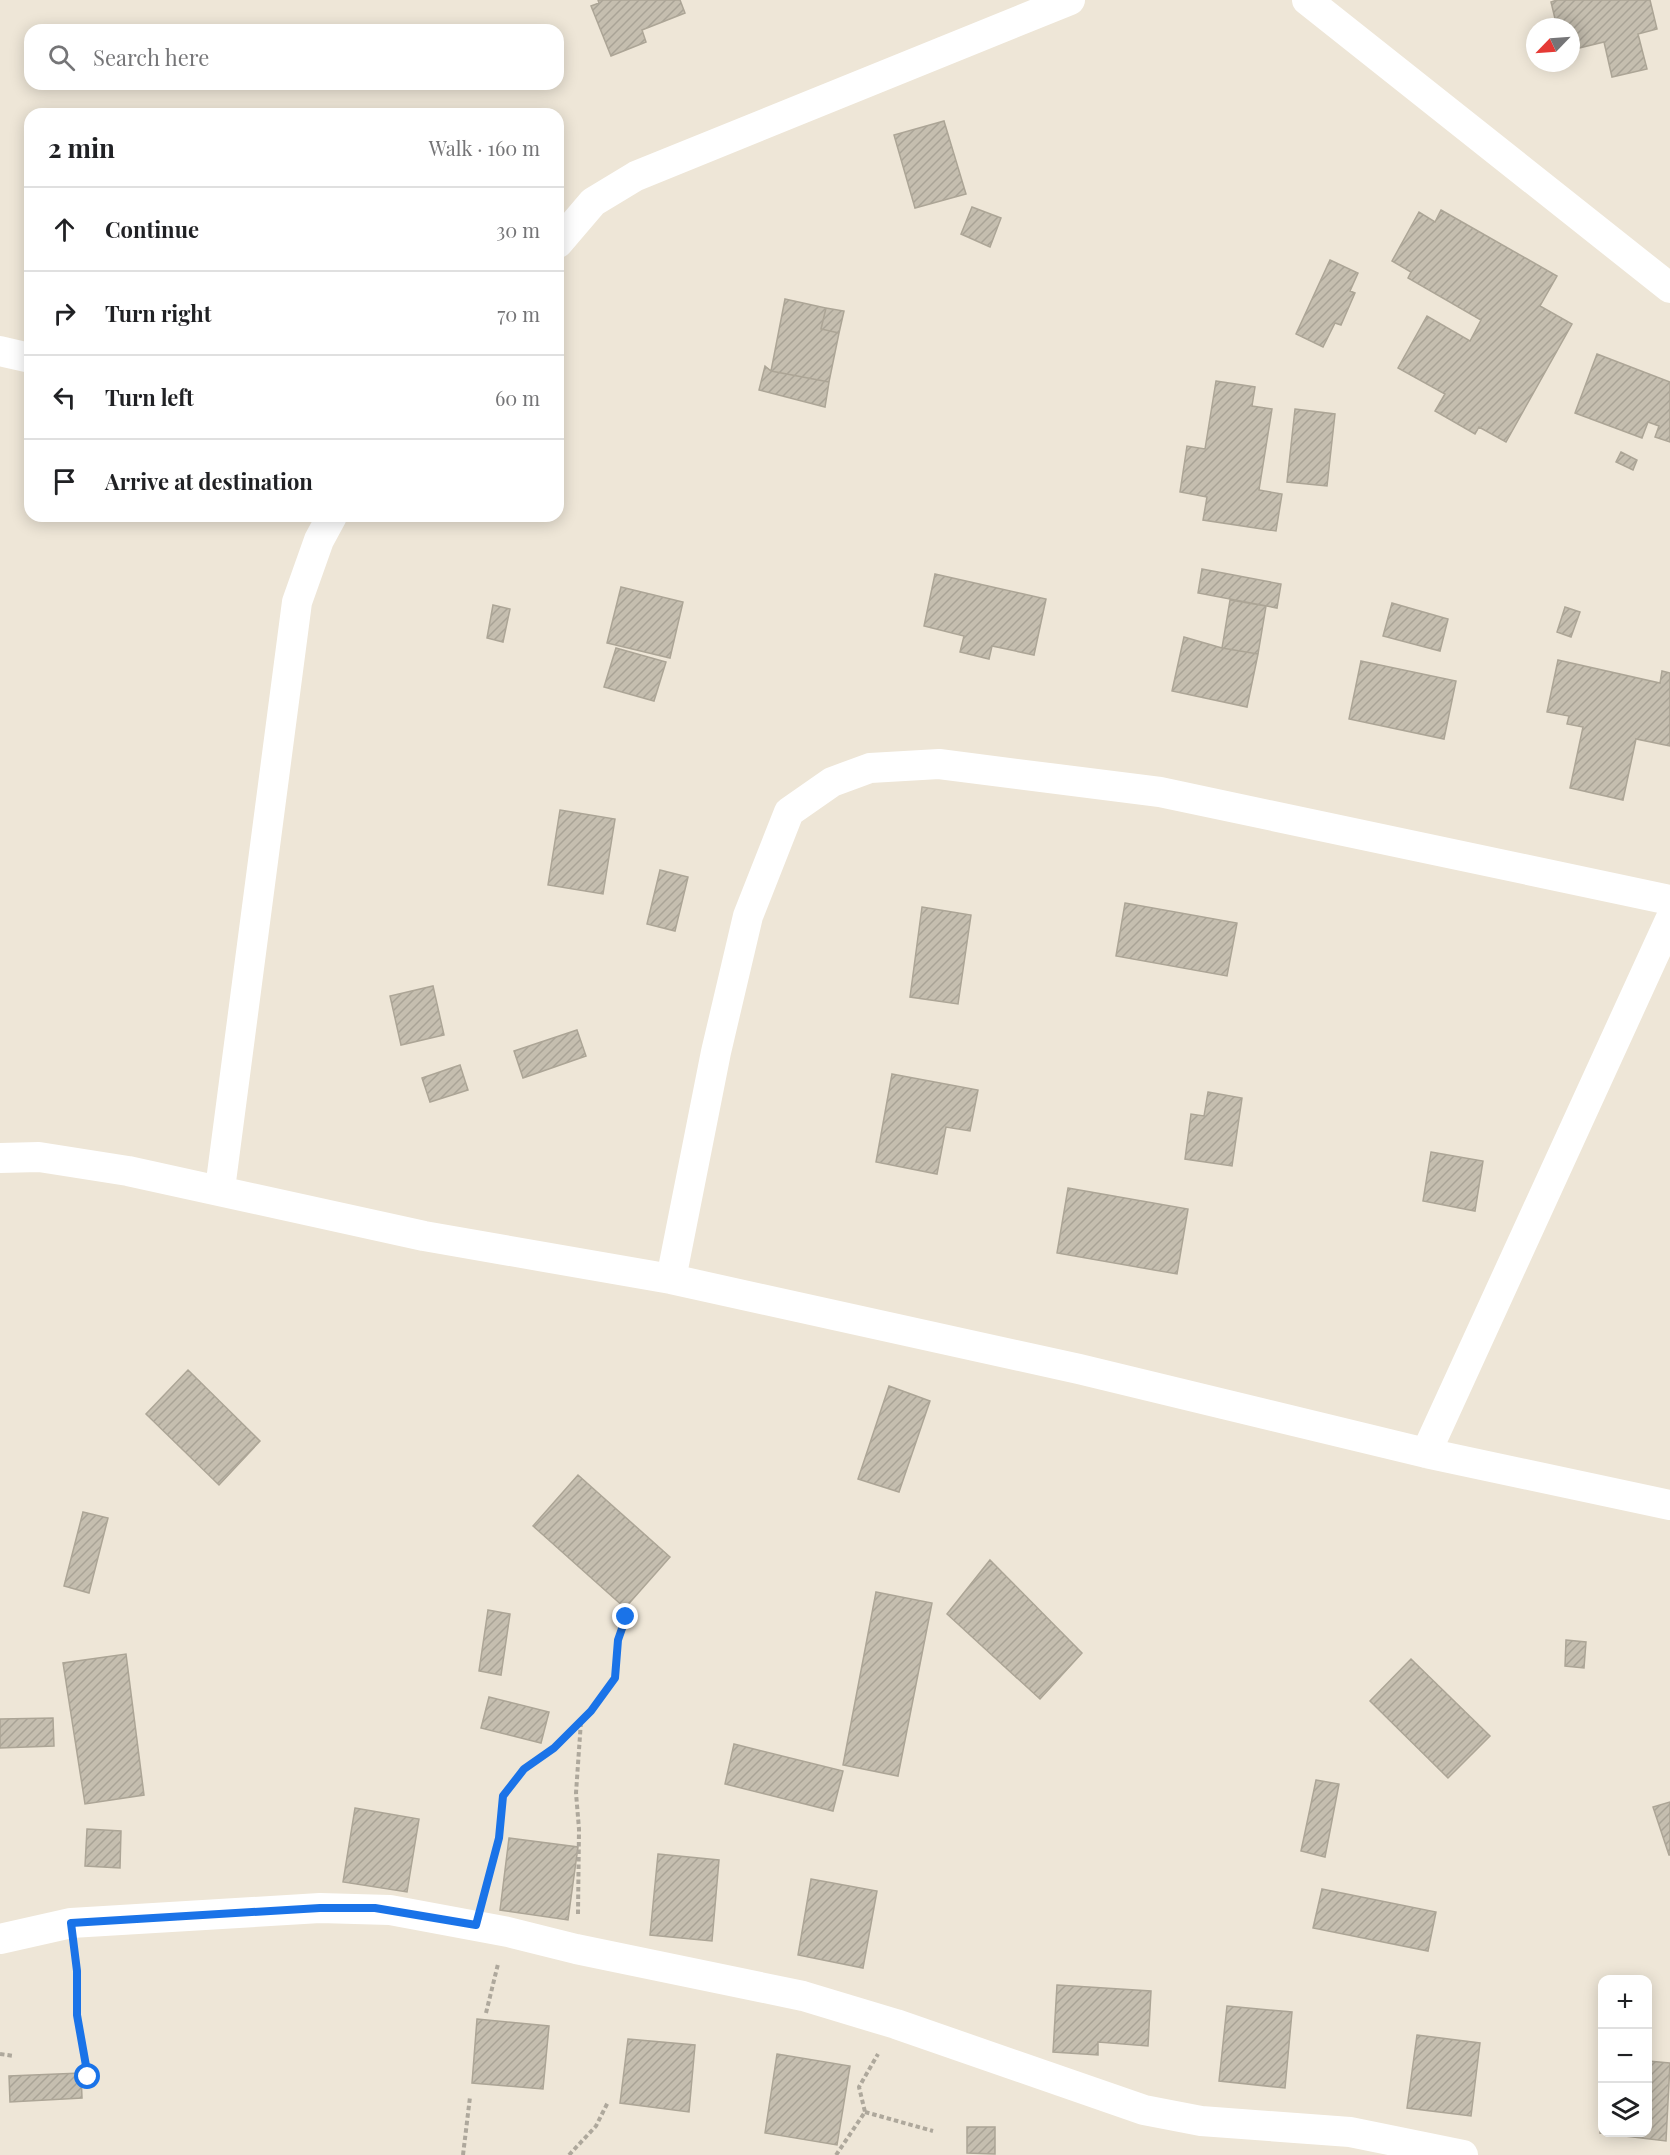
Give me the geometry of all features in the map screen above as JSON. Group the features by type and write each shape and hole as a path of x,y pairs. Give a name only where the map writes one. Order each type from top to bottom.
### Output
{"street":[{"path":"1307,0 1670,288"},
{"path":"564,236 593,202 636,176 1053,3"},
{"path":"0,351 24,357"},
{"path":"220,1189 297,602 319,540 329,522"},
{"path":"671,1278 716,1052 748,916 789,812 841,779 870,768 939,765 1160,792 1670,900"},
{"path":"1426,1453 1670,920"},
{"path":"0,1158 39,1157 220,1189 424,1236 671,1278 1079,1369 1426,1453 1670,1505"},
{"path":"0,1939 71,1923 320,1908 375,1908 476,1925 576,1949 803,1996 896,2024 1144,2110 1201,2121 1350,2133 1463,2155"}],"path":[{"path":"476,1925 499,1838 503,1796 524,1769 554,1748 581,1720 615,1678 618,1640 626,1617"},
{"path":"576,1949 579,1874 576,1793 581,1720"},
{"path":"71,1923 77,1971 77,2015 88,2077"},
{"path":"486,2013 508,1932"},
{"path":"866,2112 859,2087 896,2024"},
{"path":"0,2054 14,2056"},
{"path":"463,2155 470,2097"},
{"path":"569,2155 596,2126 608,2102"},
{"path":"866,2112 933,2131"},
{"path":"836,2155 866,2112"}],"building":[{"path":"598,0 680,0 685,13 642,30 646,42 611,56 591,6 599,3"},
{"path":"1557,0 1650,0 1657,29 1638,34 1647,69 1612,77 1604,42 1580,48 1580,18 1555,18 1551,2"},
{"path":"944,121 966,194 915,208 894,135"},
{"path":"972,207 1001,218 990,247 961,234"},
{"path":"1441,210 1557,276 1540,306 1572,324 1506,442 1479,427 1475,434 1435,411 1445,394 1398,368 1427,316 1470,341 1481,320 1408,278 1411,272 1392,261 1419,212 1435,222"},
{"path":"1330,260 1358,273 1350,291 1355,293 1341,325 1335,323 1323,347 1296,334"},
{"path":"785,299 826,308 821,329 839,333 829,382 771,371"},
{"path":"826,308 844,311 839,333 821,329"},
{"path":"1597,354 1670,382 1670,442 1655,437 1659,426 1648,422 1642,438 1575,413"},
{"path":"765,366 771,371 829,382 825,407 759,390"},
{"path":"1216,381 1255,387 1252,406 1272,409 1259,490 1282,494 1276,531 1203,520 1207,497 1180,492 1187,446 1205,449"},
{"path":"1295,409 1335,414 1327,486 1287,482"},
{"path":"1621,452 1637,460 1633,470 1616,462"},
{"path":"1202,569 1281,584 1277,608 1198,593"},
{"path":"935,574 1046,599 1034,655 992,646 989,659 960,652 964,636 924,626"},
{"path":"621,587 683,602 670,658 607,643"},
{"path":"1230,600 1266,606 1258,654 1222,648"},
{"path":"1392,603 1448,619 1440,651 1383,636"},
{"path":"493,605 510,609 503,642 487,638"},
{"path":"1565,607 1580,612 1571,637 1557,632"},
{"path":"1184,637 1222,648 1258,654 1247,707 1172,691"},
{"path":"616,648 666,662 654,701 604,687"},
{"path":"1558,660 1660,683 1662,671 1670,673 1670,746 1636,739 1623,800 1570,788 1583,727 1567,724 1569,716 1547,712"},
{"path":"1361,661 1456,681 1444,739 1349,719"},
{"path":"560,810 615,819 603,894 548,885"},
{"path":"660,870 688,877 675,931 647,924"},
{"path":"1125,903 1237,923 1227,976 1116,956"},
{"path":"922,907 971,915 958,1004 910,997"},
{"path":"433,986 444,1035 401,1045 390,996"},
{"path":"577,1030 586,1056 523,1078 514,1051"},
{"path":"460,1065 468,1090 430,1102 422,1078"},
{"path":"892,1074 978,1090 970,1131 946,1127 937,1174 876,1162"},
{"path":"1208,1092 1242,1098 1232,1166 1185,1159 1191,1114 1204,1116"},
{"path":"1431,1152 1483,1161 1475,1211 1423,1201"},
{"path":"1068,1188 1188,1209 1177,1274 1057,1253"},
{"path":"188,1370 260,1441 219,1485 146,1414"},
{"path":"889,1386 930,1401 899,1492 858,1479"},
{"path":"578,1475 670,1557 625,1608 533,1526"},
{"path":"83,1512 108,1518 89,1593 64,1586"},
{"path":"990,1560 1082,1653 1040,1699 947,1614"},
{"path":"876,1592 932,1603 898,1776 843,1765"},
{"path":"488,1610 510,1614 501,1675 479,1671"},
{"path":"1566,1640 1586,1642 1584,1668 1565,1666"},
{"path":"126,1654 144,1795 85,1804 63,1663"},
{"path":"1411,1659 1490,1736 1448,1778 1370,1701"},
{"path":"489,1697 549,1712 541,1743 481,1728"},
{"path":"53,1718 54,1746 0,1748 0,1719"},
{"path":"734,1744 843,1771 833,1811 725,1784"},
{"path":"1316,1780 1339,1784 1325,1857 1301,1851"},
{"path":"1670,1802 1670,1855 1669,1855 1653,1807"},
{"path":"355,1808 419,1819 407,1892 343,1882"},
{"path":"87,1829 121,1831 120,1868 85,1866"},
{"path":"509,1838 578,1847 568,1920 500,1910"},
{"path":"658,1854 719,1860 712,1941 650,1935"},
{"path":"811,1879 877,1891 863,1968 798,1955"},
{"path":"1322,1889 1436,1912 1428,1951 1313,1928"},
{"path":"1057,1985 1151,1991 1148,2046 1098,2042 1098,2055 1053,2052"},
{"path":"1227,2006 1292,2012 1285,2088 1219,2081"},
{"path":"477,2019 549,2026 543,2089 472,2083"},
{"path":"1417,2035 1480,2043 1471,2116 1407,2108"},
{"path":"628,2039 695,2045 689,2112 620,2103"},
{"path":"777,2054 850,2066 837,2145 765,2133"},
{"path":"1652,2061 1670,2063 1666,2141 1633,2137 1652,2137"},
{"path":"81,2073 82,2098 10,2102 9,2076"},
{"path":"967,2127 995,2127 995,2154 967,2153"}],"route":[{"path":"88,2077 77,2015 77,1971 71,1923 320,1908 375,1908 476,1925 499,1838 503,1796 524,1769 554,1748 591,1711 615,1678 618,1640 626,1617"}]}
